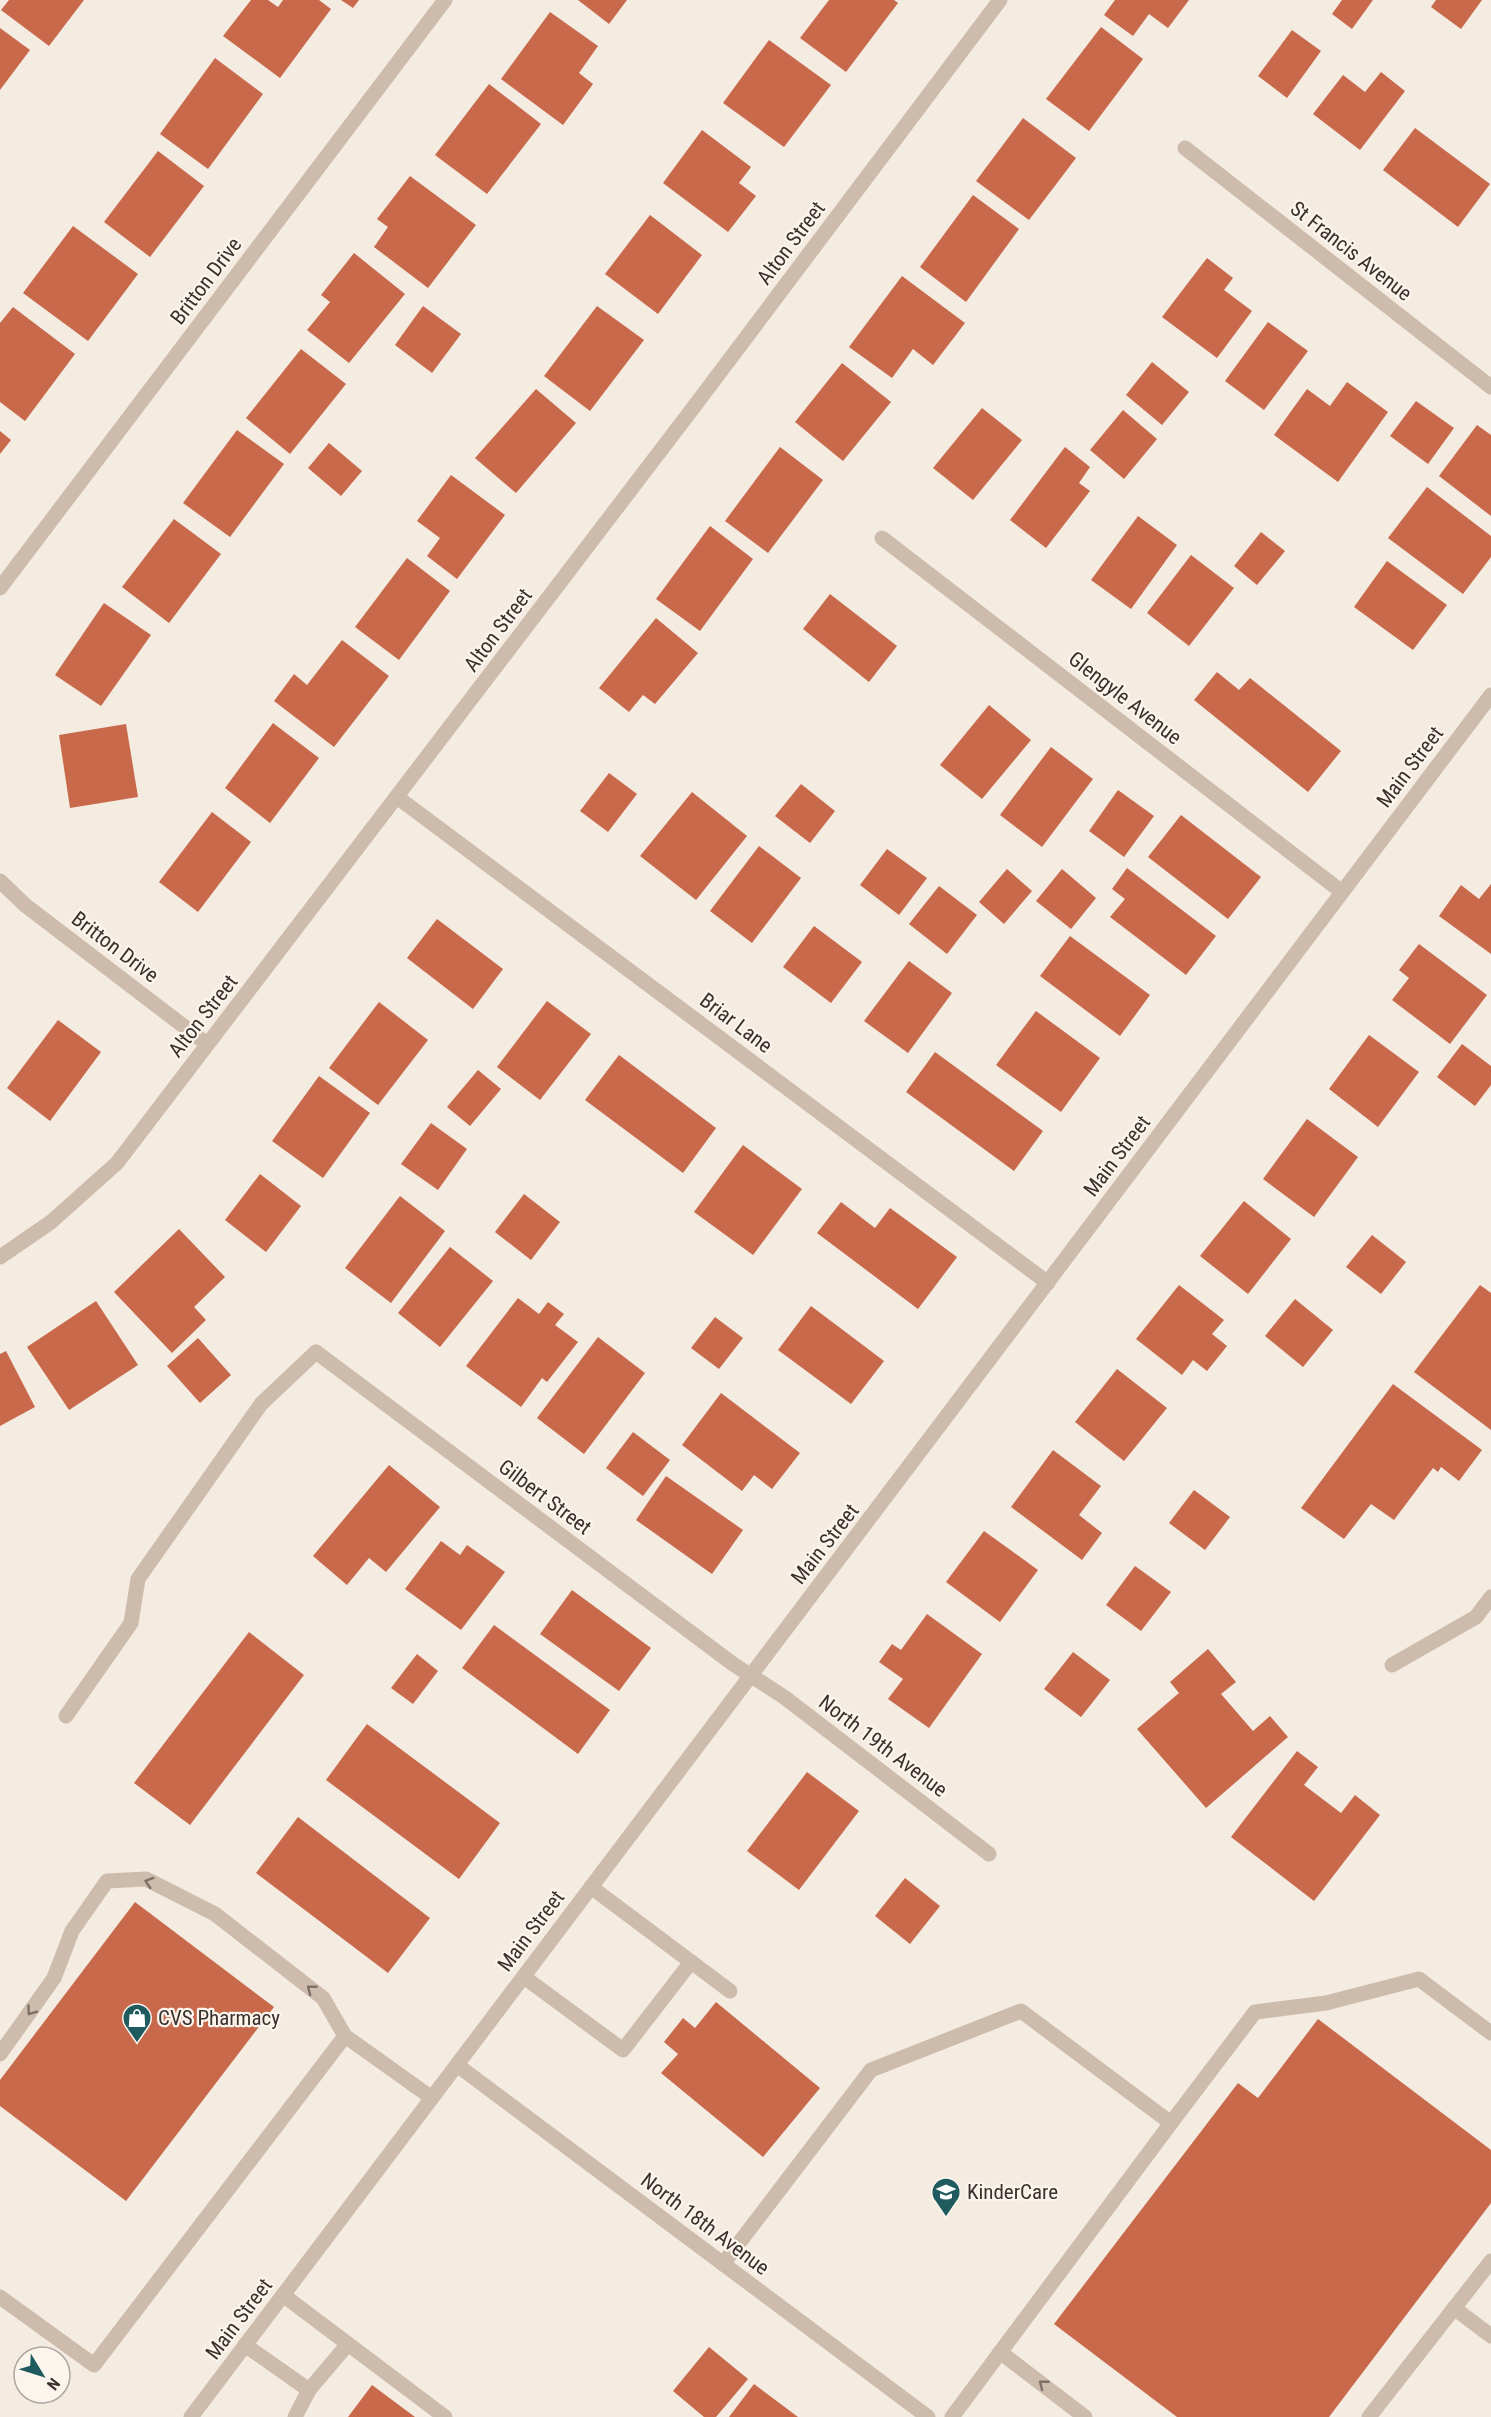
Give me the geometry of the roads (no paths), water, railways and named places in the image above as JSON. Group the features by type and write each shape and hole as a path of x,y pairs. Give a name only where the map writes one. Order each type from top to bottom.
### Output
{"street":[{"name":"Britton Drive","path":"0,588 445,0"},
{"name":"Alton Street","path":"0,1257 51,1222 117,1163 1000,0"},
{"name":"St Francis Avenue","path":"1185,148 1491,387"},
{"name":"Glengyle Avenue","path":"882,538 1342,891"},
{"name":"Main Street","path":"191,2417 1491,695"},
{"name":"Briar Lane","path":"397,797 1048,1283"},
{"name":"Britton Drive","path":"0,881 25,905 207,1044"},
{"name":"Gilbert Street","path":"66,1716 131,1623 138,1578 261,1404 316,1352 750,1675"},
{"path":"1392,1665 1476,1617 1491,1597"},
{"name":"North 19th Avenue","path":"750,1675 784,1697 989,1854"},
{"path":"0,2054 54,1978 72,1931 107,1881 146,1879 215,1914 323,1998 345,2036 432,2098"},
{"path":"591,1887 730,1991"},
{"path":"524,1977 623,2050 691,1962"},
{"path":"952,2417 1255,2012 1326,2003 1419,1979 1491,2033"},
{"path":"723,2264 871,2070 1021,2011 1171,2123"},
{"path":"0,2296 94,2365 345,2036"},
{"name":"North 18th Avenue","path":"458,2065 928,2417"},
{"path":"1369,2417 1491,2261"},
{"path":"283,2295 445,2417"},
{"path":"1454,2308 1491,2336"},
{"path":"295,2417 309,2390 348,2343"},
{"path":"245,2345 309,2390"},
{"path":"1000,2352 1085,2417"}],"place":[{"name":"CVS Pharmacy","path":"137,2044"},
{"name":"KinderCare","path":"946,2218"}]}
